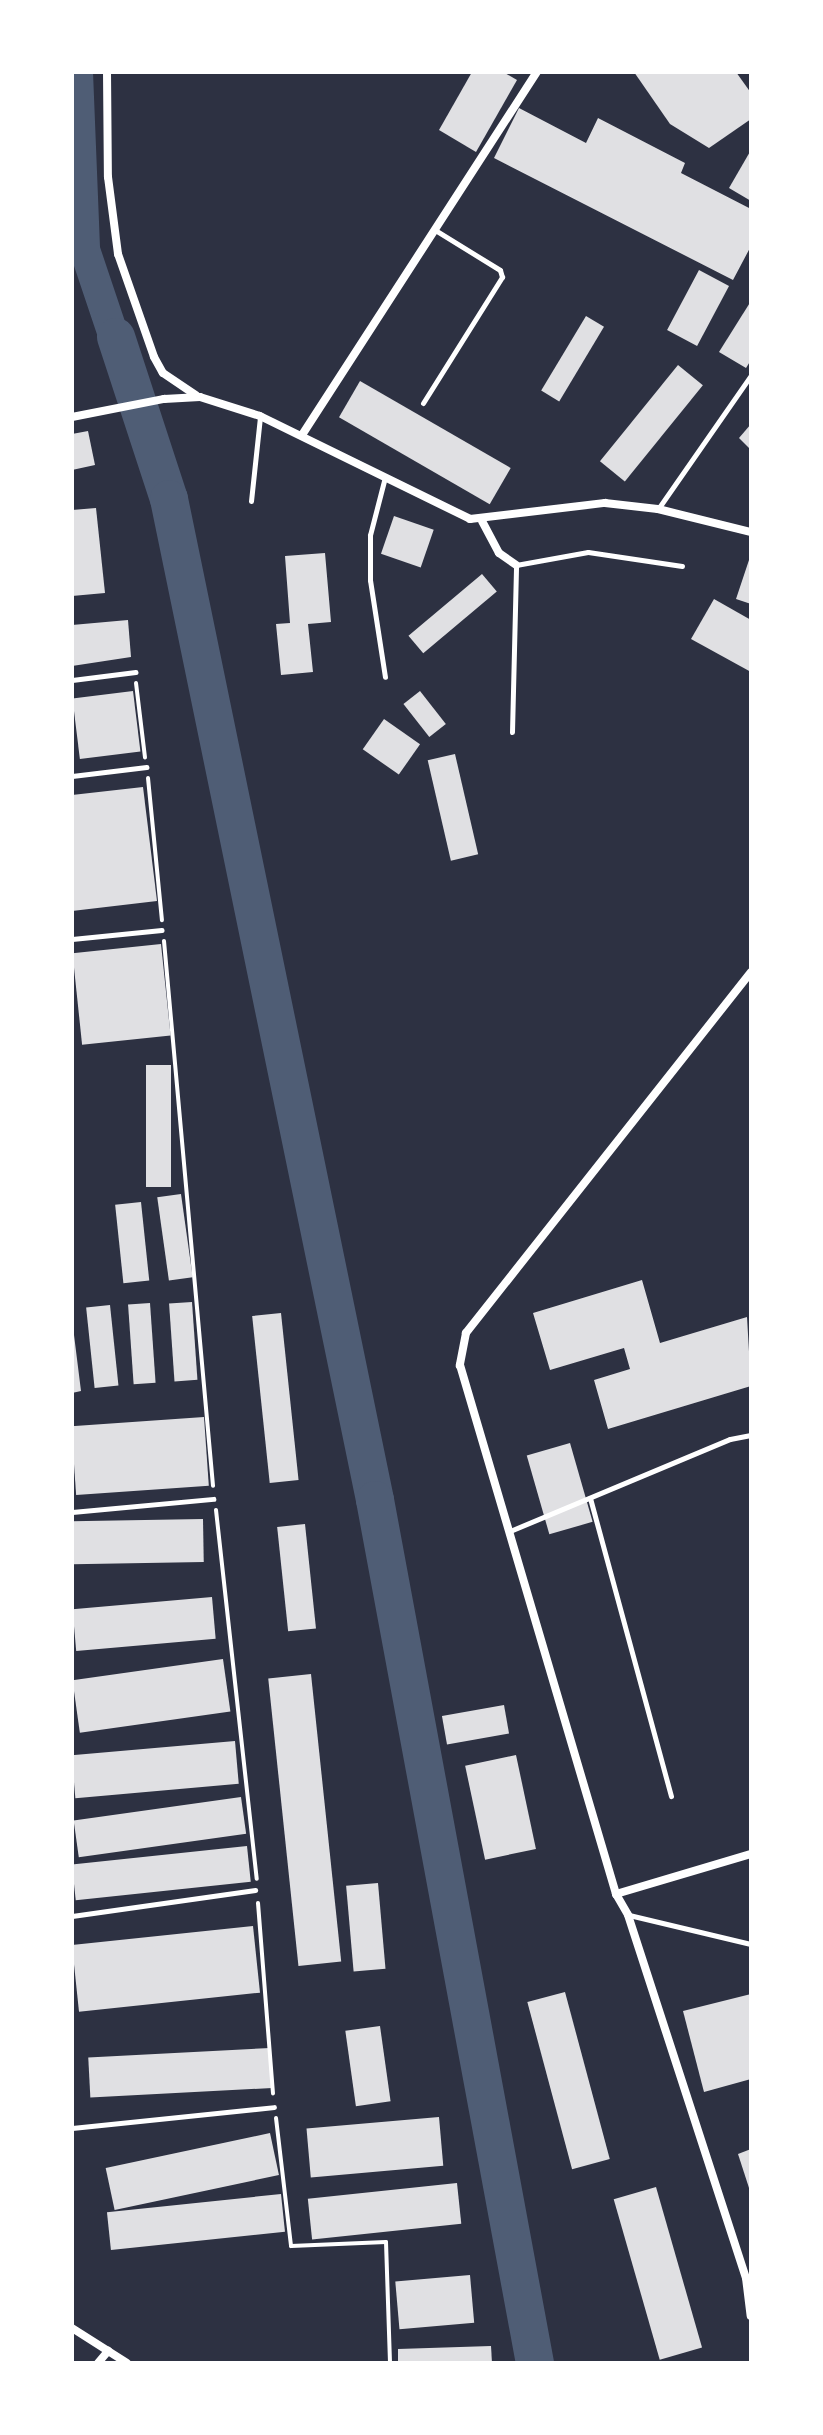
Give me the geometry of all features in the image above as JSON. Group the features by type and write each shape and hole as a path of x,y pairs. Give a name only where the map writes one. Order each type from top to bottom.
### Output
{"street":[{"path":"107,72 108,177 118,254 158,365 179,387 260,416 482,521 580,504 658,509 751,532"},
{"path":"302,435 537,72"},
{"path":"72,417 164,399 200,397"},
{"path":"482,521 499,553 516,565"},
{"path":"751,972 466,1333 460,1365 616,1894 628,1915 746,2278 751,2316"},
{"path":"616,1894 751,1854"},
{"path":"72,2328 127,2363"},
{"path":"98,2363 108,2351"}],"lane":[{"path":"423,403 502,277 500,270 435,230"},
{"path":"658,509 751,375"},
{"path":"251,501 260,416"},
{"path":"385,476 370,535 370,580 385,677"},
{"path":"512,732 516,565 588,552 682,566"},
{"path":"72,680 135,672"},
{"path":"72,776 146,767"},
{"path":"72,939 162,930"},
{"path":"509,1531 751,1435"},
{"path":"590,1498 671,1796"},
{"path":"72,1512 213,1499"},
{"path":"72,1916 255,1890"},
{"path":"628,1915 751,1944"},
{"path":"72,2128 274,2107"}],"path":[{"path":"135,672 162,930 170,970 213,1499 234,1640 255,1890 262,1923 274,2107 291,2246 386,2242 390,2363"}],"water":[{"path":"72,72 93,72 100,247 146,384 116,391 72,260"}],"building":[{"path":"472,72 503,72 517,80 476,152 439,130"},
{"path":"634,72 736,72 751,93 751,119 709,148 670,124"},
{"path":"519,108 586,143 598,118 685,163 681,173 751,209 751,246 733,280 494,158"},
{"path":"751,150 751,201 729,188"},
{"path":"699,270 729,286 697,346 667,330"},
{"path":"751,301 751,360 746,368 719,352"},
{"path":"586,316 604,327 559,401 541,391"},
{"path":"678,365 703,385 625,482 600,461"},
{"path":"360,381 511,468 490,504 339,417"},
{"path":"751,424 751,450 739,438"},
{"path":"88,431 95,465 72,470 72,434"},
{"path":"96,508 105,593 72,596 72,510"},
{"path":"394,516 434,530 421,567 381,554"},
{"path":"325,553 331,622 308,624 313,672 281,675 276,624 290,623 285,556"},
{"path":"751,557 751,604 736,599"},
{"path":"482,574 497,592 423,653 408,636"},
{"path":"714,599 751,620 751,672 691,639"},
{"path":"128,620 131,657 72,666 72,625"},
{"path":"133,691 140,752 80,759 72,698"},
{"path":"420,691 446,724 429,737 403,704"},
{"path":"384,719 420,744 399,775 363,749"},
{"path":"455,754 478,854 451,861 428,760"},
{"path":"143,787 157,901 72,911 72,795"},
{"path":"161,944 171,1035 82,1045 72,953"},
{"path":"146,1065 171,1065 171,1187 146,1187"},
{"path":"181,1194 193,1277 169,1281 157,1197"},
{"path":"141,1202 149,1281 123,1283 115,1205"},
{"path":"642,1280 660,1343 747,1317 751,1386 608,1429 594,1380 630,1369 624,1348 550,1370 533,1313"},
{"path":"192,1302 197,1380 174,1381 169,1304"},
{"path":"150,1303 156,1383 134,1384 128,1305"},
{"path":"110,1305 118,1386 95,1388 86,1308"},
{"path":"281,1313 299,1480 270,1483 252,1316"},
{"path":"72,1319 81,1391 72,1393"},
{"path":"204,1417 209,1486 76,1495 72,1426"},
{"path":"570,1443 593,1522 549,1534 527,1455"},
{"path":"203,1519 204,1562 73,1564 72,1521"},
{"path":"305,1524 316,1628 288,1631 277,1527"},
{"path":"212,1597 216,1639 76,1651 73,1609"},
{"path":"223,1659 230,1711 80,1733 72,1680"},
{"path":"311,1674 341,1961 298,1966 268,1678"},
{"path":"504,1705 509,1734 447,1744 442,1716"},
{"path":"235,1741 239,1784 75,1798 72,1755"},
{"path":"516,1755 536,1849 485,1860 465,1766"},
{"path":"241,1797 246,1834 79,1857 74,1821"},
{"path":"247,1846 251,1882 76,1900 72,1864"},
{"path":"378,1883 385,1969 354,1971 346,1886"},
{"path":"253,1926 260,1993 79,2012 72,1945"},
{"path":"565,1992 610,2159 572,2169 527,2002"},
{"path":"751,1994 751,2079 704,2092 683,2011"},
{"path":"380,2026 391,2101 356,2106 345,2031"},
{"path":"270,2048 272,2088 90,2097 88,2058"},
{"path":"439,2117 443,2166 311,2177 307,2129"},
{"path":"270,2133 279,2175 115,2210 106,2168"},
{"path":"751,2149 751,2191 750,2191 738,2154"},
{"path":"457,2183 461,2224 312,2239 308,2199"},
{"path":"656,2187 702,2348 660,2360 614,2199"},
{"path":"281,2194 285,2232 111,2250 107,2212"},
{"path":"470,2275 474,2323 399,2329 395,2282"},
{"path":"491,2346 492,2363 398,2363 398,2349"}],"waterway":[{"path":"116,337 169,499 375,1500 535,2363"}]}
